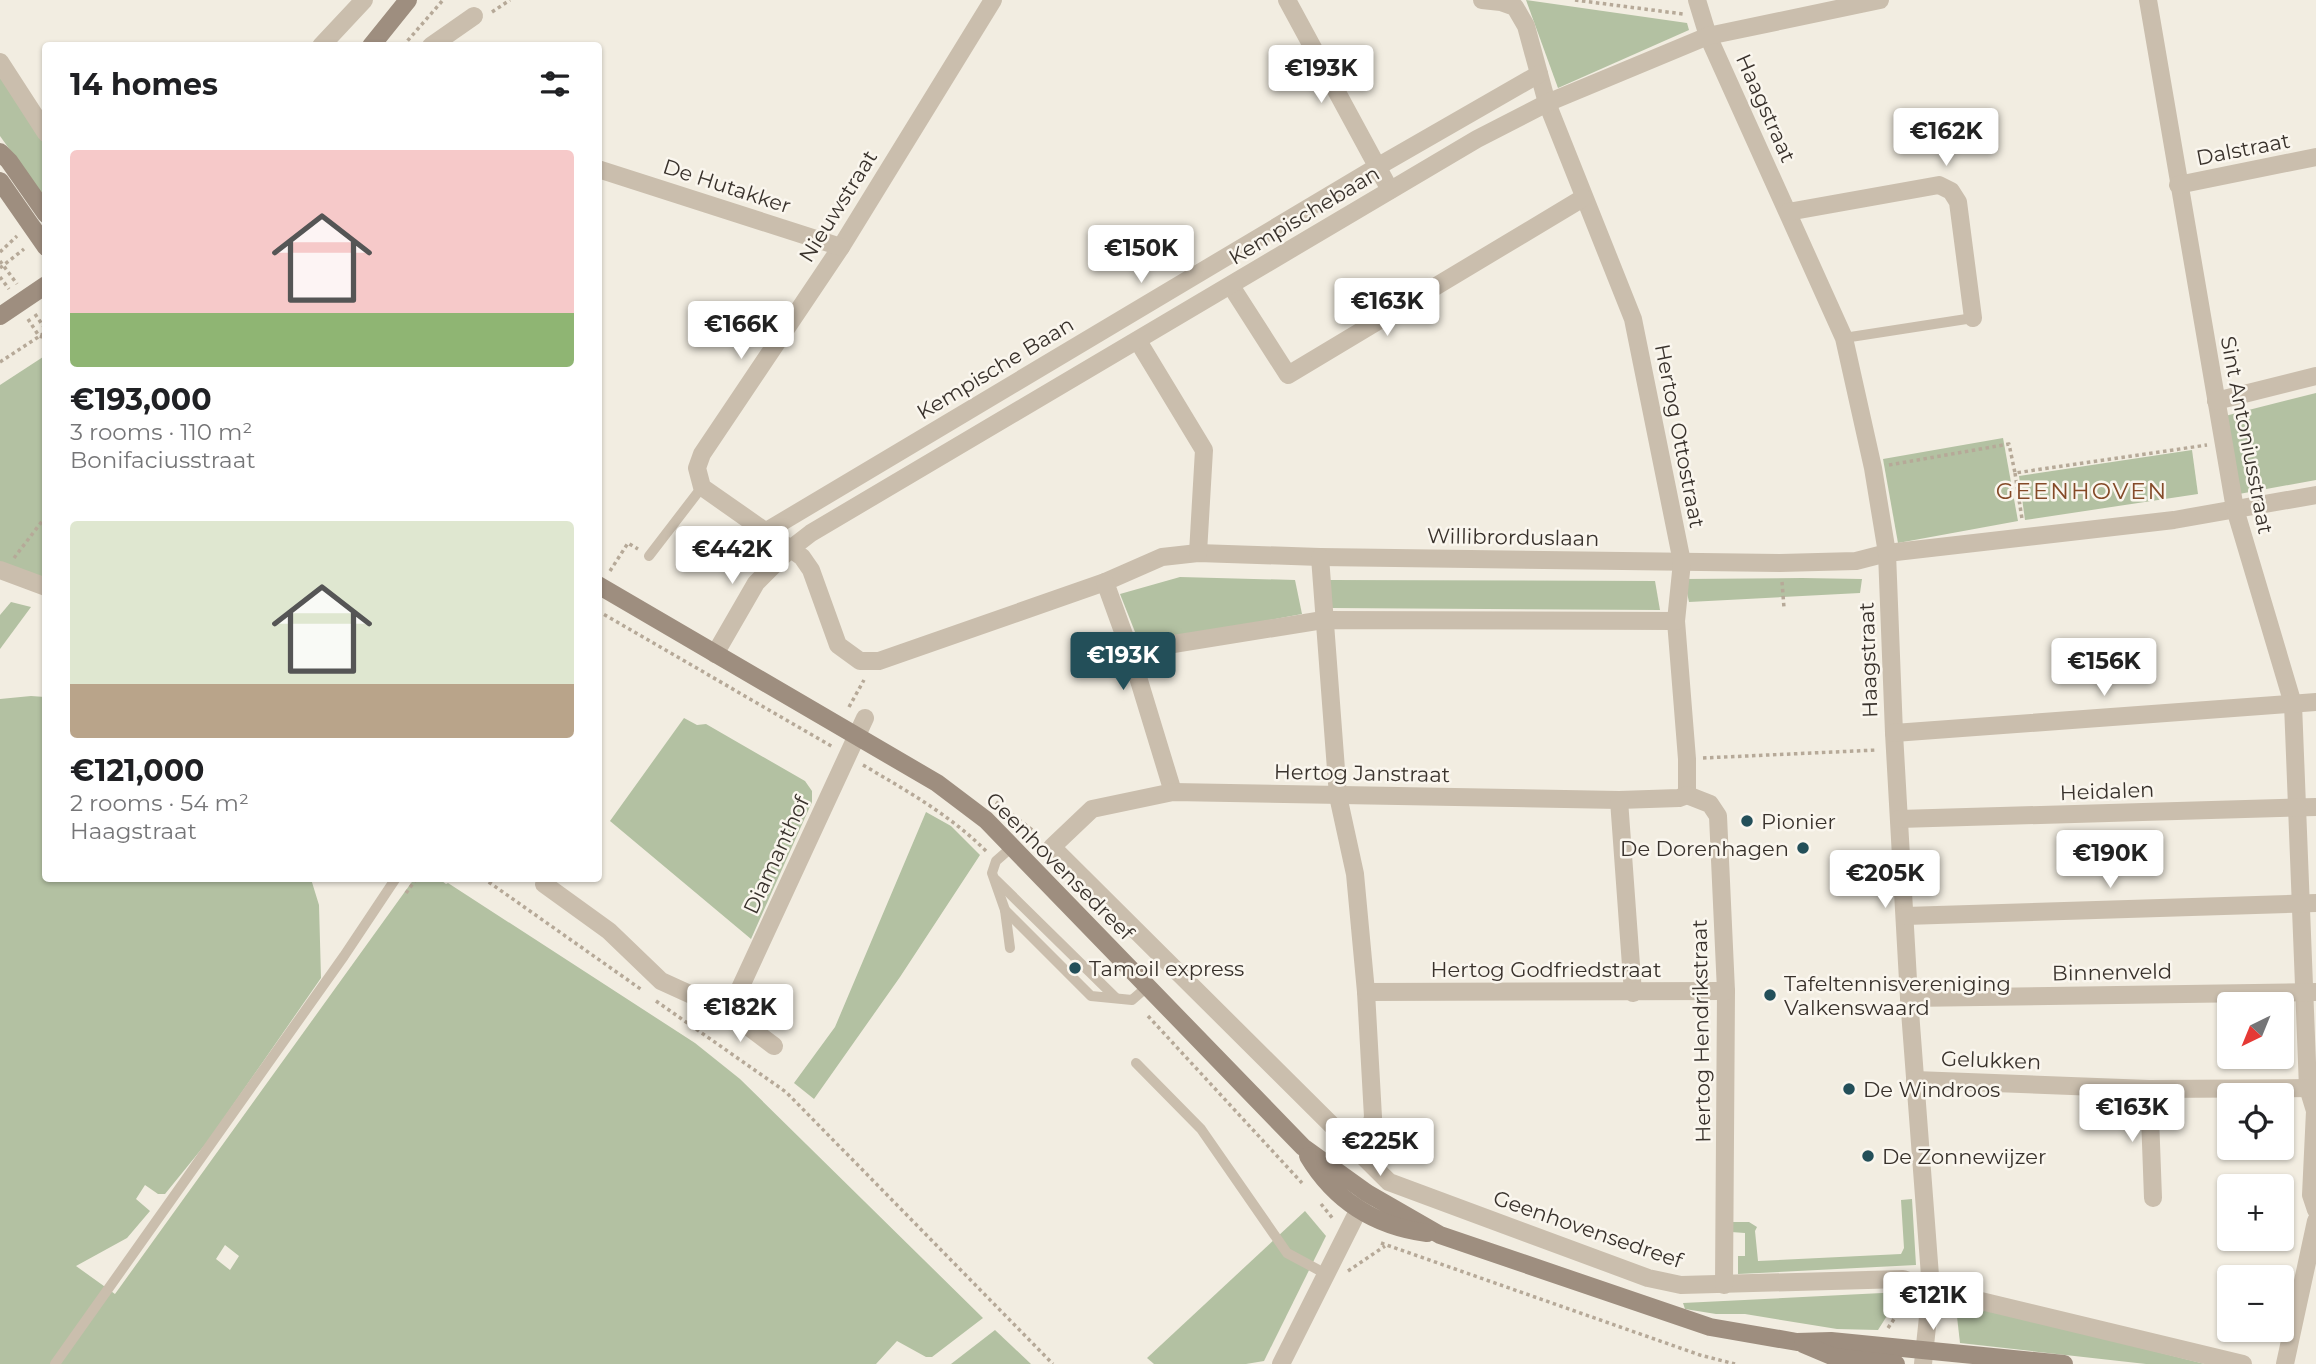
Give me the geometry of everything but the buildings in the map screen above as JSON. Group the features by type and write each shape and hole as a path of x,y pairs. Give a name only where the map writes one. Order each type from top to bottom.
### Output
{"street":[{"path":"325,42 364,0"},
{"path":"374,42 408,0"},
{"name":"Nieuwstraat","path":"702,487 697,468 702,454 841,247 993,0"},
{"path":"1287,0 1390,190"},
{"name":"Hertog Ottostraat","path":"1482,0 1501,2 1515,8 1527,26 1547,103 1633,319 1682,562 1676,621 1687,759 1687,795"},
{"name":"Kempischebaan","path":"715,654 756,583 789,550 822,526 1478,139 1547,103 1708,36 1880,0"},
{"name":"Sint Antoniusstraat","path":"2148,0 2235,509 2293,704 2297,808 2308,903 2312,1088 2315,1111 2311,1195 2316,1210"},
{"name":"Haagstraat","path":"1699,8 1708,36 1843,338 1873,468 1887,553 1894,741 1909,998 1931,1289 1924,1357"},
{"path":"436,42 474,16"},
{"path":"0,62 42,126"},
{"name":"Kempische Baan","path":"765,532 1377,167 1539,74"},
{"path":"0,152 42,208"},
{"name":"Dalstraat","path":"2178,185 2316,157"},
{"name":"De Hutakker","path":"602,170 841,247"},
{"path":"0,181 42,243"},
{"path":"1788,212 1939,186 1951,191 1958,202 1973,318"},
{"path":"1231,286 1288,375 1583,198"},
{"path":"0,316 42,288"},
{"path":"1138,341 1204,450 1198,553"},
{"path":"2216,401 2316,376"},
{"path":"702,487 802,558 811,570 838,645 860,661 874,661"},
{"name":"Willibrorduslaan","path":"874,661 1105,582 1162,557 1198,553 1682,562 1856,561 1887,553 2174,520 2316,495"},
{"path":"1320,557 1338,796 1355,874 1366,992 1373,1117 1366,1143 1359,1154"},
{"path":"2,570 42,585"},
{"path":"1105,582 1130,650 1172,792"},
{"name":"Geenhovensedreef","path":"602,583 715,654 937,783 986,820 1303,1147 1395,1227 1440,1235"},
{"path":"1130,650 1323,620 1676,621"},
{"path":"1894,741 2316,702"},
{"name":"Diamanthof","path":"729,1012 865,718"},
{"name":"Hertog Janstraat","path":"1052,847 1092,810 1172,792 1619,800 1679,798 1687,795"},
{"name":"Hertog Hendrikstraat","path":"1687,795 1710,803 1718,816 1726,991 1724,1285"},
{"path":"1619,800 1633,993"},
{"name":"Heidalen","path":"1899,819 2316,807"},
{"name":"Geenhovensedreef","path":"1052,847 1389,1182 1635,1273 1681,1286 1903,1279 1931,1289 2244,1364"},
{"path":"544,884 609,931 661,981 729,1012 775,1046"},
{"path":"1905,916 2308,903"},
{"name":"Hertog Godfriedstraat","path":"1366,992 1726,991"},
{"name":"Binnenveld","path":"1909,998 2310,993"},
{"name":"Gelukken","path":"1915,1080 2149,1089 2312,1088"},
{"path":"2149,1089 2153,1198"},
{"path":"1281,1364 1363,1201"},
{"name":"Geenhovensedreef","path":"1363,1201 1440,1235 1710,1327 1797,1342 1831,1341 1882,1346 1924,1357 2064,1364"},
{"path":"2285,1364 2316,1221"},
{"name":"Geenhovensedreef","path":"1797,1342 1834,1357 1896,1364"}],"lane":[{"path":"1843,338 1973,318"},
{"path":"649,556 702,487"},
{"path":"1010,948 1005,910 992,873 996,861 1012,847"},
{"path":"994,878 1116,998"},
{"path":"55,1364 344,956 393,882"},
{"path":"1005,910 1091,996 1132,1000 1147,986"},
{"path":"1136,1063 1201,1129 1287,1253 1324,1279"}],"path":[{"path":"407,42 443,0"},
{"path":"1575,0 1699,8"},
{"path":"1,265 42,243"},
{"path":"0,362 42,335"},
{"path":"2015,472 2223,442"},
{"path":"1873,468 2009,444 2024,538"},
{"path":"2,570 42,521"},
{"path":"602,583 628,543 649,556"},
{"path":"1780,563 1784,608"},
{"path":"848,708 874,661"},
{"path":"1687,759 1894,741"},
{"path":"489,882 786,1092 1053,1364"},
{"path":"1324,1279 1351,1270 1386,1245 1395,1227"},
{"path":"1882,1346 1886,1331 1910,1296 1931,1289"}],"green space":[{"path":"1526,0 1687,23 1689,30 1558,88"},
{"path":"0,77 42,140 42,195 0,136"},
{"path":"42,358 42,580 39,585 0,565 0,385"},
{"path":"2316,393 2316,480 2239,494 2225,416"},
{"path":"2003,438 2018,521 1898,543 1883,459"},
{"path":"2192,450 2198,494 2025,520 2019,476"},
{"path":"1180,577 1295,580 1302,614 1150,642 1137,637 1120,594"},
{"path":"1684,579 1862,579 1860,593 1689,602"},
{"path":"1328,580 1655,581 1660,610 1331,608"},
{"path":"11,602 31,607 0,649 0,615"},
{"path":"31,696 42,697 42,882 312,882 319,905 321,978 208,1141 165,1194 158,1194 145,1185 136,1199 150,1211 127,1238 76,1266 115,1294 412,882 443,882 695,1043 740,1079 983,1318 932,1357 926,1357 897,1341 876,1364 0,1364 0,699","holes":["225,1245 239,1256 230,1270 216,1259"]},
{"path":"684,718 697,725 706,724 805,781 812,791 812,802 751,939 610,821"},
{"path":"926,812 951,826 980,855 900,977 814,1099 794,1083 835,1027"},
{"path":"1912,1199 1916,1265 1738,1274 1738,1256 1745,1256 1745,1233 1731,1232 1731,1222 1749,1222 1757,1227 1755,1231 1758,1261 1901,1254 1904,1248 1901,1200"},
{"path":"1305,1211 1326,1236 1264,1361 1246,1364 1154,1364 1147,1358"},
{"path":"1902,1292 1878,1330 1837,1329 1745,1314 1716,1314 1685,1309 1683,1303"},
{"path":"1966,1304 2205,1364 2146,1364 1960,1343 1956,1308"},
{"path":"995,1330 1031,1364 951,1364"}],"place":[{"name":"Pionier","path":"1747,821"},
{"name":"De Dorenhagen","path":"1803,848"},
{"name":"Tamoil express","path":"1075,968"},
{"name":"Tafeltennisvereniging Valkenswaard","path":"1770,995"},
{"name":"De Windroos","path":"1849,1089"},
{"name":"De Zonnewijzer","path":"1868,1156"}],"district":[{"name":"GEENHOVEN","path":"2082,491"}]}
